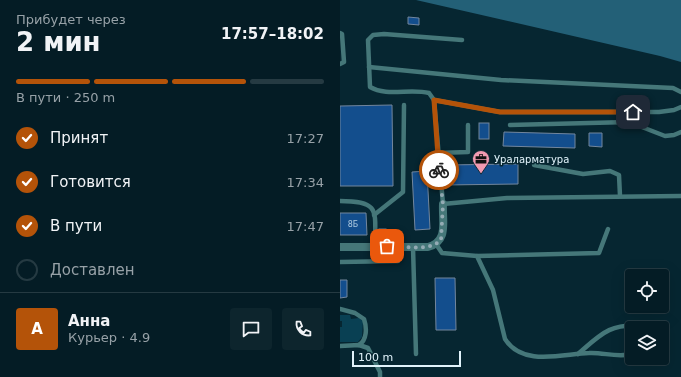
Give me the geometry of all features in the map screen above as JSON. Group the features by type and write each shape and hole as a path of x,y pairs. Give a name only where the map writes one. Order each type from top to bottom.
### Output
{"street":[{"path":"340,247 413,247 436,244 441,240 443,204"}],"lane":[{"path":"340,33 342,34 344,62 340,64"},
{"path":"462,40 384,34 373,35 368,40 370,87 378,92 418,90 429,93 434,100 443,204 507,198 681,196"},
{"path":"368,67 501,80 673,88 681,92"},
{"path":"434,100 500,112 659,112 674,110 681,107"},
{"path":"374,215 403,192 404,105"},
{"path":"510,125 629,122 665,136 674,135 681,132"},
{"path":"438,152 468,152 468,125"},
{"path":"534,165 584,174 610,171 619,175 620,196"},
{"path":"340,201 366,203 373,211 375,246"},
{"path":"436,244 442,253 477,256 599,253 608,229"},
{"path":"413,247 416,354"},
{"path":"477,256 493,290 505,339 508,344 524,354 542,358 565,357 590,353 615,356 625,355"},
{"path":"340,262 398,261"},
{"path":"340,309 355,313 364,319 366,324 365,338 363,343 359,346"},
{"path":"578,354 603,333 616,326 625,324"},
{"path":"340,346 359,346 368,348 380,372 380,377"}],"shaded area":[{"path":"416,0 681,0 681,62 660,56"},
{"path":"340,315 350,315 351,319 359,318 363,321 362,337 358,342 340,342 340,327 342,327 342,321 340,321"}],"building":[{"path":"408,17 419,18 419,25 408,24"},
{"path":"392,105 393,186 340,186 340,106"},
{"path":"479,123 489,123 489,139 479,139"},
{"path":"504,132 575,134 575,148 503,146"},
{"path":"589,133 602,133 602,147 589,146"},
{"name":"Ураларматура","path":"518,164 518,184 445,185 444,165"},
{"path":"427,171 430,229 415,230 412,172"},
{"path":"340,213 366,213 367,235 340,235"},
{"path":"379,229 386,229 386,234 379,234"},
{"path":"435,278 455,278 456,330 436,330"},
{"path":"340,280 347,280 347,297 340,298"}],"way so far":[{"path":"387,246 428,247 441,240 443,204 439,170"}],"place":[{"name":"Ураларматура","path":"481,174"}],"route":[{"path":"439,170 434,100 500,112 633,112"}]}
